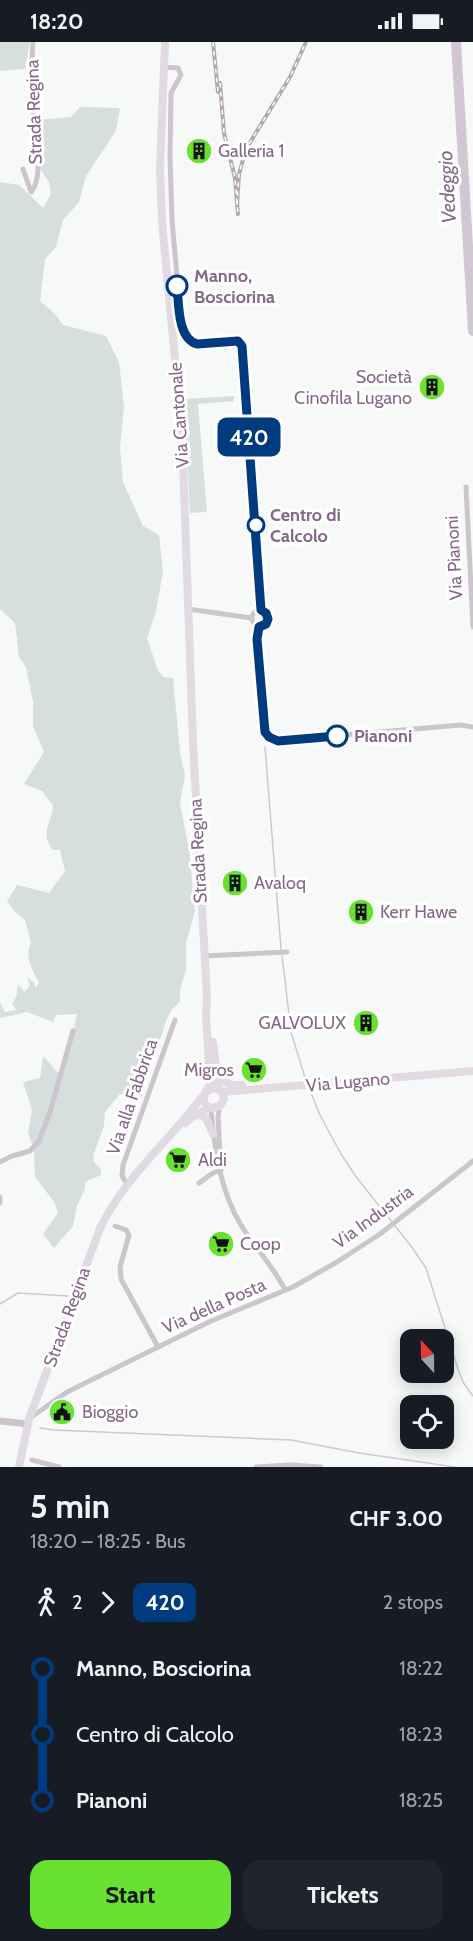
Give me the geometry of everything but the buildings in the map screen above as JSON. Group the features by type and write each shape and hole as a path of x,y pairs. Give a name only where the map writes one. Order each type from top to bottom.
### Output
{"main road":[{"name":"Via Cantonale","path":"165,42 160,169 162,222 182,434 187,609"},
{"name":"Strada Regina","path":"19,1467 28,1421 101,1226 113,1203 148,1157 205,1092 210,1082 187,609"},
{"path":"207,997 221,1097"},
{"path":"148,1157 157,1142 203,1086 206,1073 207,1036"},
{"path":"215,1065 221,1079 231,1085 280,1084 288,1086"},
{"name":"Via Lugano","path":"221,1097 288,1086 472,1072"},
{"path":"221,1097 212,1088 205,1092 204,1103 210,1108 221,1097 309,1086"},
{"name":"Strada Regina","path":"135,1175 189,1120 210,1108"},
{"path":"189,1120 197,1115 204,1116 213,1134"}],"street":[{"name":"Strada Regina","path":"23,169 31,192 36,186 38,151 32,76 33,42"},
{"path":"164,67 178,68 181,75 171,90 171,114 172,220 181,321 186,334 195,344 238,341 241,345 261,610"},
{"name":"Via Pianoni","path":"466,487 473,627"},
{"path":"187,609 251,618"},
{"path":"261,610 266,613 268,619 266,624 259,627 254,625 251,618 256,611 261,610"},
{"path":"259,627 257,639 264,727 271,739 281,741 461,725 473,727"},
{"path":"204,956 287,952"},
{"name":"Via alla Fabbrica","path":"128,1184 122,1176 123,1165 175,1020"},
{"path":"0,1162 30,1151 39,1141 50,1112 73,1031"},
{"name":"Via della Posta","path":"220,1167 218,1116 221,1097"},
{"name":"Via della Posta","path":"28,1421 67,1392 234,1310 285,1290 230,1204 213,1134 210,1108"},
{"name":"Via Industria","path":"285,1290 337,1262 394,1223 473,1161"},
{"path":"199,1183 220,1167"},
{"path":"0,1197 0,1203"},
{"path":"115,1226 126,1230 129,1235 120,1267 121,1279 158,1347"},
{"path":"0,1421 28,1421"},
{"path":"32,1460 59,1467"},
{"path":"256,1467 290,1465 321,1467"}],"shaded area":[{"path":"0,42 30,42 25,69 0,71"},
{"path":"80,107 120,108 116,131 86,176 79,202 63,220 56,247 45,259 40,301 55,314 63,325 106,336 119,362 124,407 120,447 123,482 143,526 159,535 163,571 156,611 147,638 158,671 164,677 173,678 180,753 185,775 180,804 189,849 195,911 186,943 186,970 180,990 180,1001 166,1021 140,1101 120,1094 105,1112 104,1126 93,1156 94,1162 101,1169 101,1175 85,1182 85,1189 77,1206 73,1226 54,1248 43,1234 58,1213 55,1203 35,1177 34,1151 28,1132 32,1110 23,1082 40,1078 43,1056 60,1075 72,1039 77,1014 56,1015 53,1022 27,1012 0,1018 0,1003 5,1012 16,1010 12,1003 16,998 18,984 24,992 30,986 27,977 36,988 39,982 29,958 31,942 25,920 7,901 17,885 49,893 65,871 60,850 53,850 47,838 53,805 42,791 24,784 44,752 33,726 33,702 26,667 19,657 15,623 0,609 0,182 19,185 43,208 51,194 49,182 41,170 38,120 71,117"},
{"path":"234,396 234,401 198,404 207,512 190,513 184,399"}],"waterway":[{"name":"Vedeggio","path":"456,42 473,331"},
{"path":"265,747 281,949"},
{"path":"282,955 291,1032 306,1081"},
{"path":"309,1088 320,1115 341,1154 426,1268 458,1369 463,1382 473,1396"},
{"path":"0,1304 18,1293 68,1296"},
{"path":"40,1428 291,1440 455,1467"}],"railway":[{"path":"213,42 218,92"},
{"path":"237,205 239,174 246,149 290,77 306,42"},
{"path":"220,83 224,133 235,178 238,214"}],"bus line":[{"name":"420","path":"177,286 182,326 194,344 238,341 242,346 261,610 266,613 268,619 266,624 259,627 257,639 265,732 269,737 278,741 337,736"}],"place":[{"name":"Galleria 1","path":"199,151"},
{"name":"Manno, Bosciorina","path":"177,286"},
{"name":"Società Cinofila Lugano","path":"432,387"},
{"name":"Centro di Calcolo","path":"256,525"},
{"name":"Pianoni","path":"337,736"},
{"name":"Avaloq","path":"235,883"},
{"name":"Kerr Hawe","path":"361,912"},
{"name":"GALVOLUX","path":"366,1023"},
{"name":"Migros","path":"254,1070"},
{"name":"Aldi","path":"178,1160"},
{"name":"Coop","path":"221,1244"},
{"name":"Bioggio","path":"62,1412"}]}
